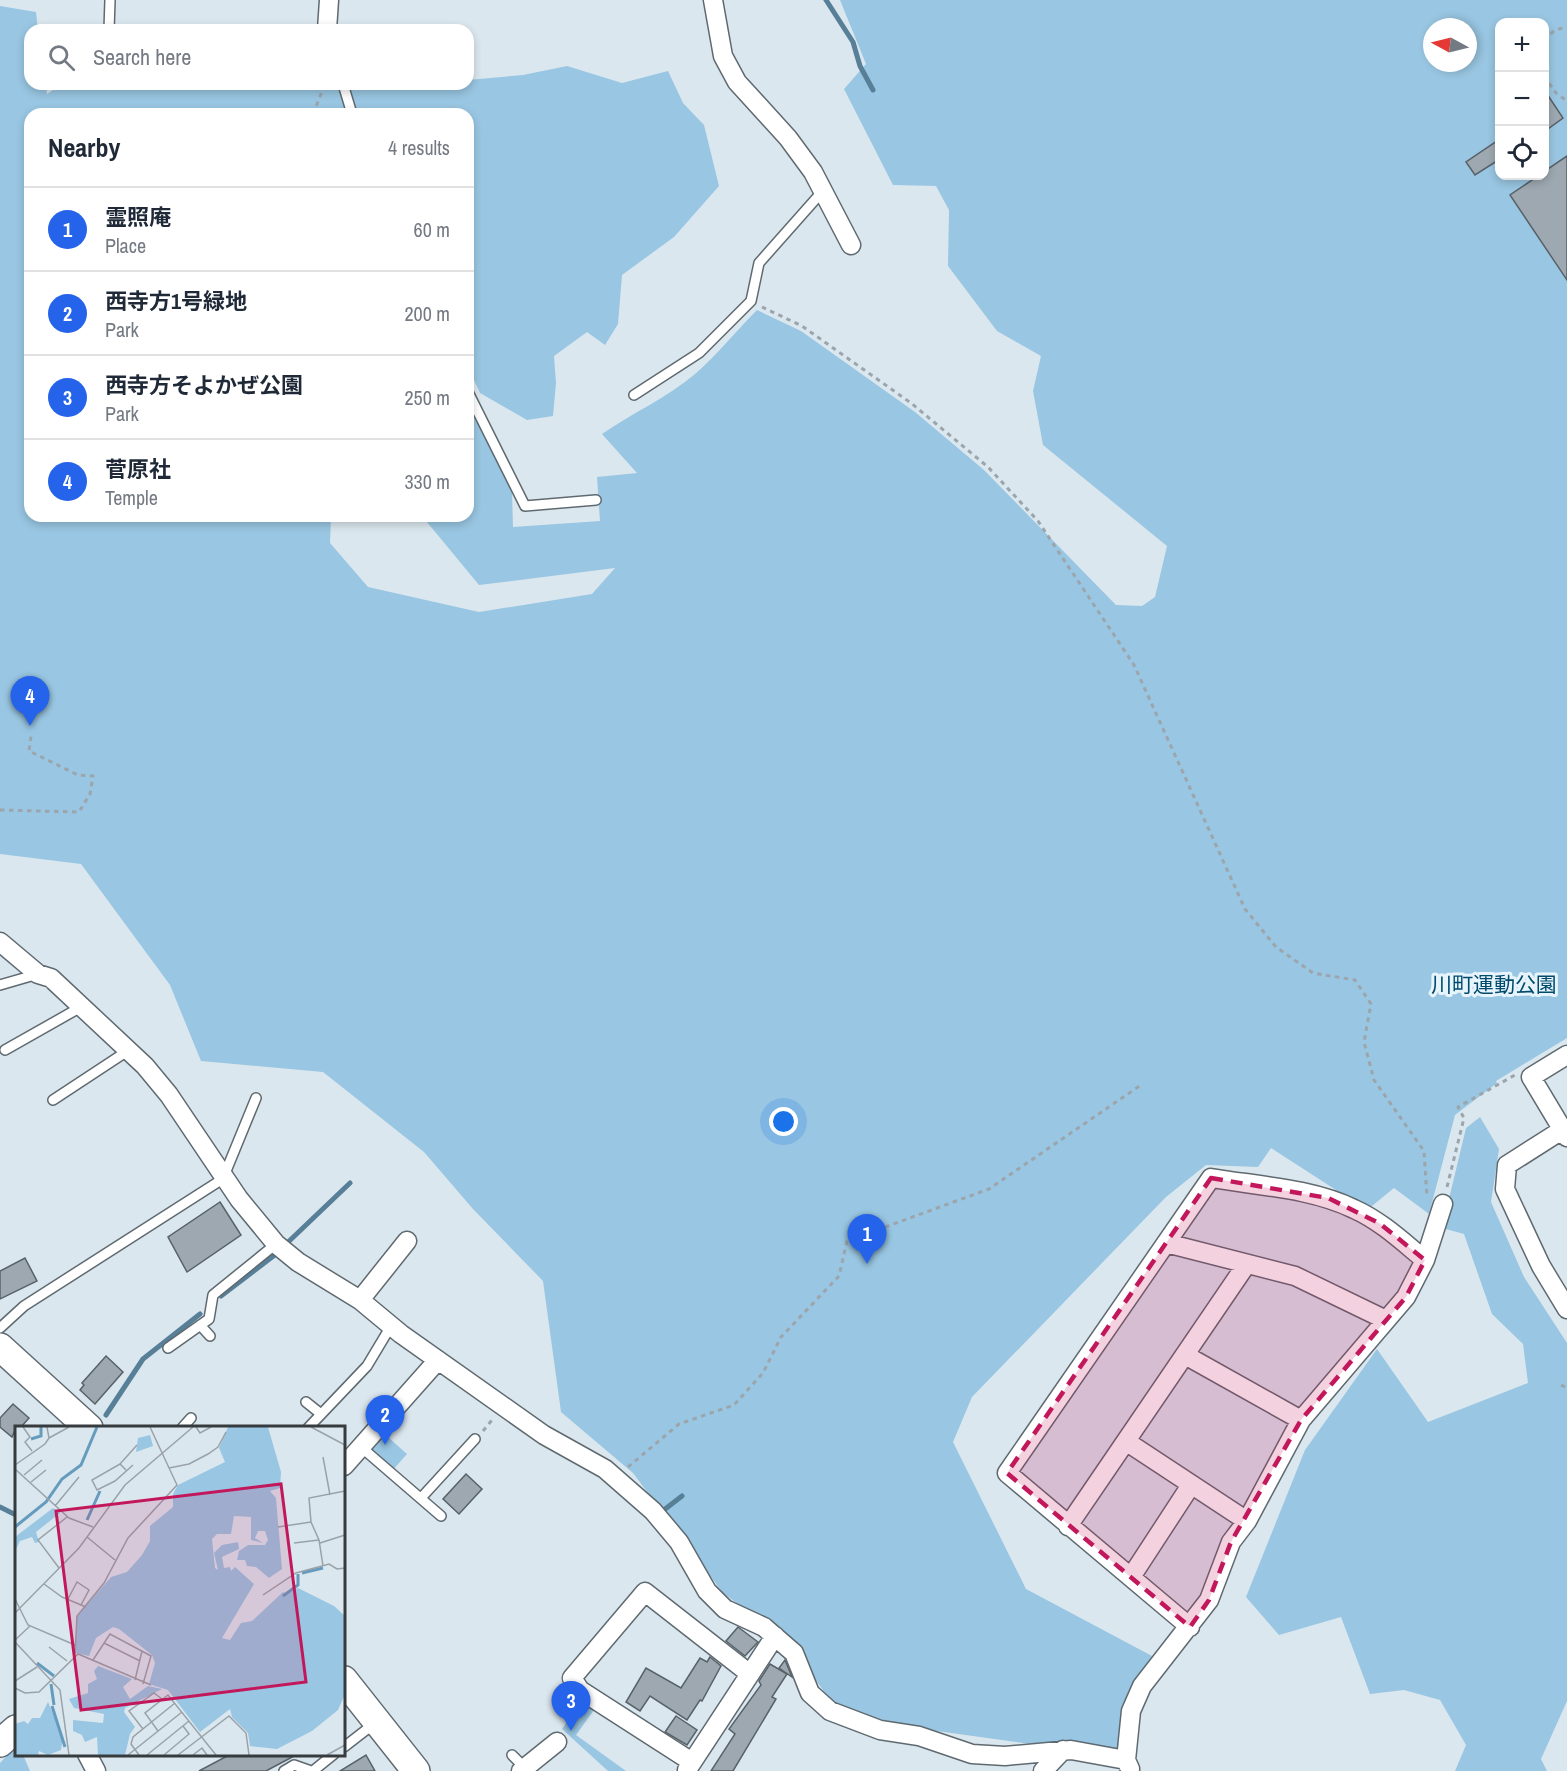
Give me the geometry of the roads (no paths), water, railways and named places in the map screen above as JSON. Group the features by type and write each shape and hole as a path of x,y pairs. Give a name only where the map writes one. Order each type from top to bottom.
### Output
{"main road":[{"path":"0,1347 87,1426"},
{"path":"345,1681 416,1771"},
{"path":"0,1743 15,1730"}],"street":[{"path":"327,24 329,0"},
{"path":"713,0 723,56 737,82 788,138 813,172 821,193 851,245"},
{"path":"0,942 38,974 51,978 129,1050 168,1095 224,1176 276,1244 298,1262 360,1300 391,1326 544,1435 605,1469 653,1511 679,1542 707,1591 725,1609 764,1627 794,1653 810,1693 830,1711 852,1722 880,1730 919,1736 972,1754 1005,1756 1063,1750 1129,1766 1130,1720 1142,1686 1209,1600 1231,1542 1246,1521 1301,1420 1406,1297 1425,1260 1441,1209"},
{"path":"1567,1055 1531,1077 1565,1134 1507,1165 1505,1189 1541,1266 1567,1309"},
{"path":"1190,1627 1007,1473 1211,1178 1328,1198 1356,1209 1379,1223 1425,1260"},
{"path":"360,1300 407,1240"},
{"path":"1166,1243 1295,1276 1386,1320"},
{"path":"1068,1526 1246,1265"},
{"path":"1185,1355 1301,1420"},
{"path":"345,1465 438,1360"},
{"path":"1127,1442 1246,1521"},
{"path":"1131,1577 1191,1485"},
{"path":"750,1674 645,1592 572,1678 580,1690 689,1766 750,1674 775,1636"},
{"path":"523,1770 557,1742"},
{"path":"1043,1771 1063,1750"},
{"path":"88,1756 96,1771"}],"lane":[{"path":"109,24 110,0"},
{"path":"345,90 350,108"},
{"path":"634,395 699,353 751,301 759,264 821,193"},
{"path":"474,404 525,506 596,500"},
{"path":"0,985 38,974"},
{"path":"5,1050 81,1007"},
{"path":"54,1100 129,1050"},
{"path":"0,1328 24,1306 224,1176 256,1098"},
{"path":"168,1348 209,1319 213,1295 276,1244"},
{"path":"200,1325 210,1336"},
{"path":"310,1426 367,1366 391,1326"},
{"path":"306,1402 321,1414"},
{"path":"184,1426 191,1418"},
{"path":"421,1498 475,1439"},
{"path":"361,1447 441,1516"},
{"path":"345,1747 377,1722"},
{"path":"512,1755 523,1770"},
{"path":"284,1771 294,1765 312,1771 333,1756"}],"waterway":[{"path":"826,0 853,42 860,66 873,90"},
{"path":"284,1246 350,1183"},
{"path":"221,1296 276,1254"},
{"path":"106,1415 143,1359 200,1314"},
{"path":"660,1513 682,1496"},
{"path":"0,1507 15,1514"}],"place":[{"name":"菅原社","path":"30,726"},
{"name":"霊照庵","path":"867,1264"},
{"name":"西寺方1号緑地","path":"385,1445"},
{"name":"西寺方そよかぜ公園","path":"571,1731"}],"park label":[{"name":"川町運動公園","path":"1494,984"}]}
